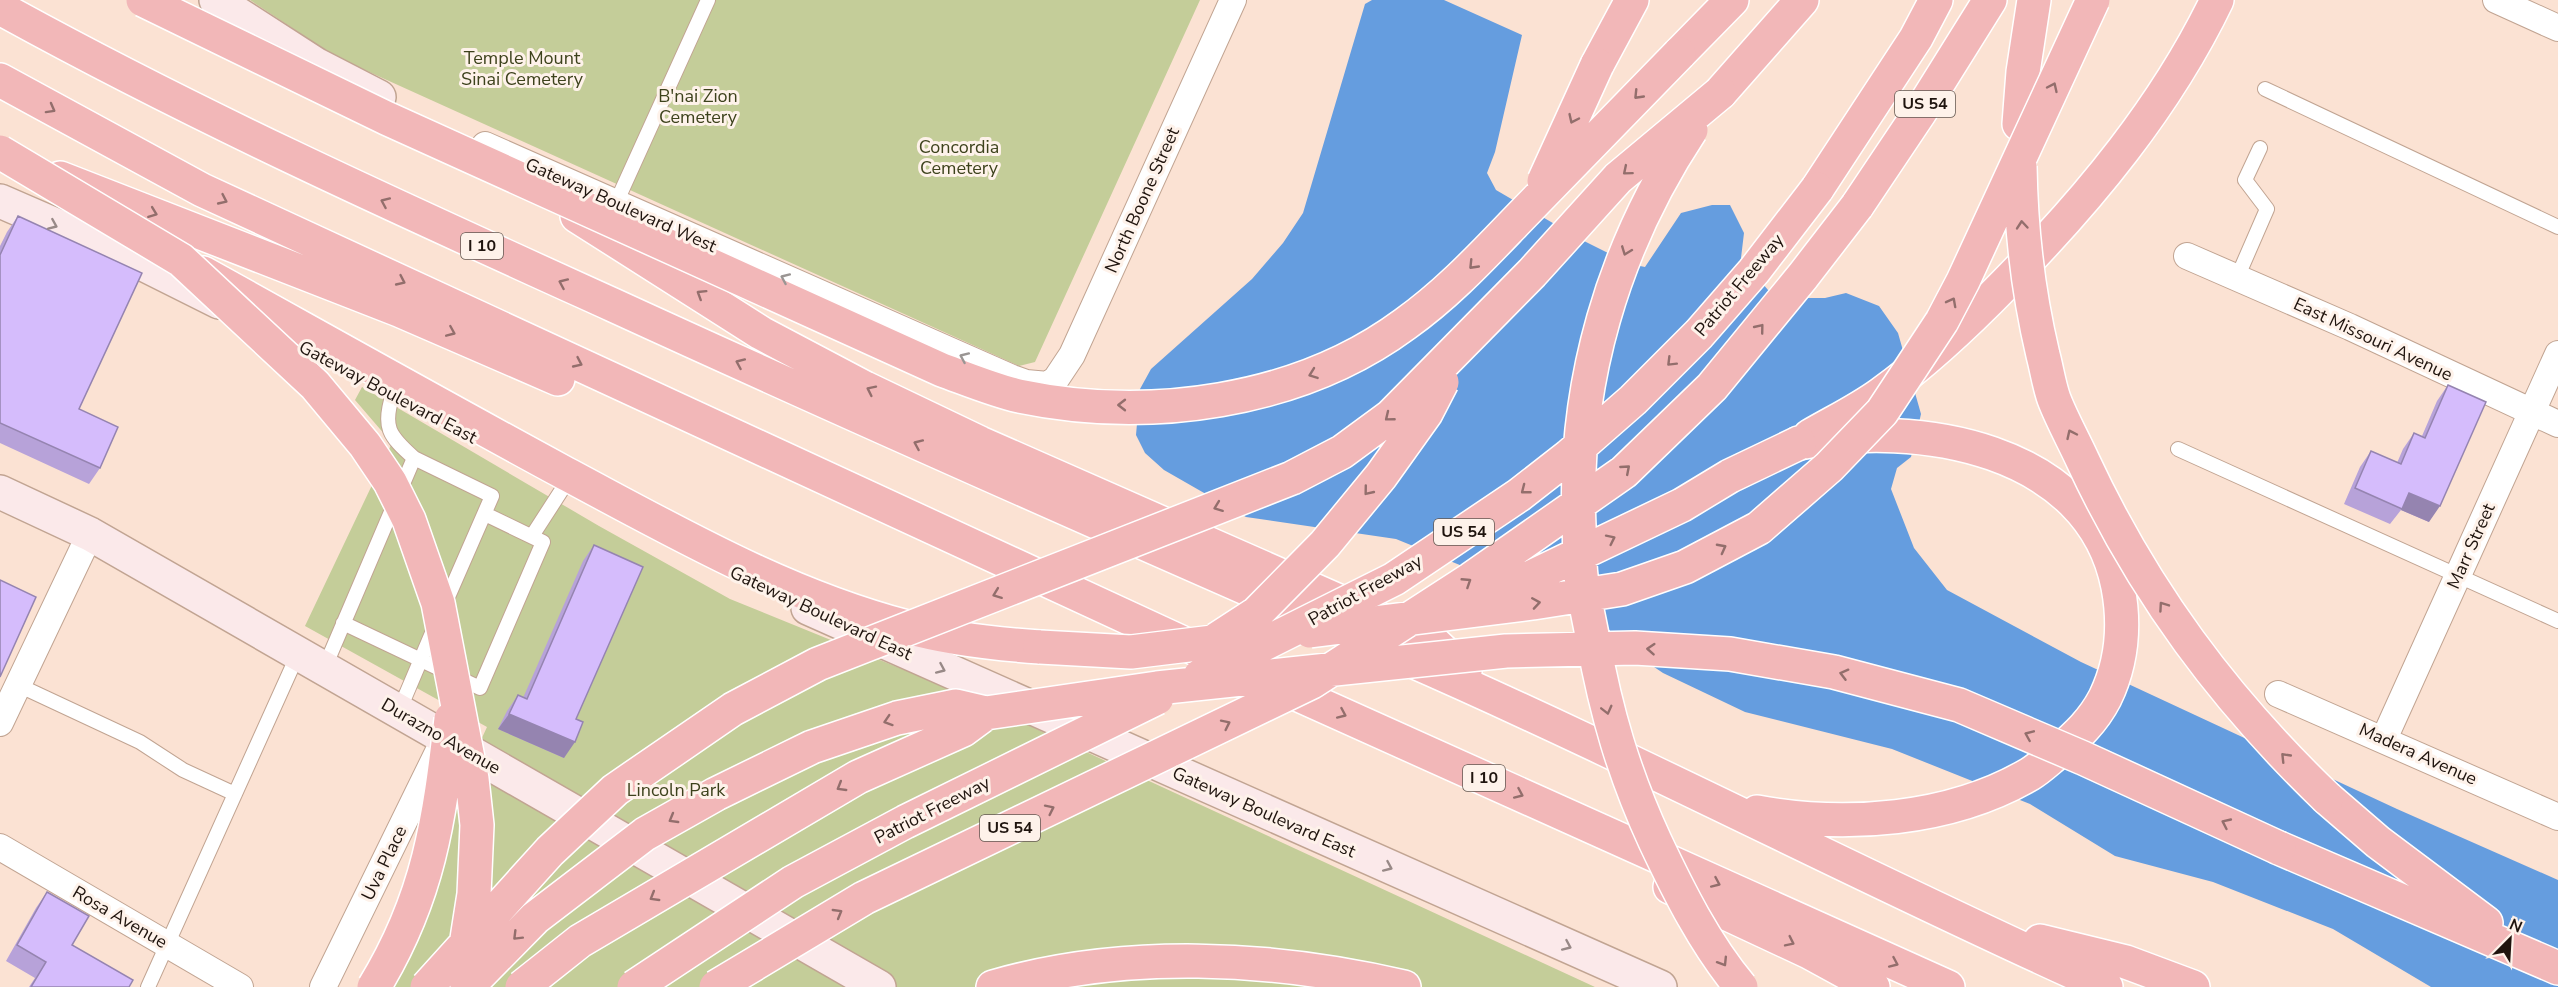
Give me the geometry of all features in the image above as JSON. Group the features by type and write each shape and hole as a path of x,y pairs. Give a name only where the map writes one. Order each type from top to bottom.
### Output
{"highway":[{"path":"143,0 386,118 942,370 1017,396 1076,405 1189,404 1238,396 1313,374 1363,351 1404,325 1451,288 1732,0"},
{"path":"1026,763 1257,613 1325,544 1381,476 1425,413 1503,268 1597,66 1632,0"},
{"path":"1742,987 1727,969 1679,891 1631,789 1615,740 1602,689 1581,574 1577,481 1591,360 1625,251 1667,167 1720,93 1802,0"},
{"name":"Patriot Freeway","path":"634,987 793,882 905,822 1394,579 1519,495 1625,407 1699,334 1754,271 1817,189 1916,38 1936,0"},
{"name":"US 54","path":"716,987 864,898 1312,682 1471,579 1624,472 1712,387 1803,276 1857,206 1920,112 1990,0"},
{"path":"2034,0 2023,72 2019,124 2021,224 2031,304 2054,399 2093,483 2137,566 2209,670 2262,733 2327,798 2418,873 2489,924 2558,966"},
{"path":"0,153 181,260 441,406 674,531 754,571 824,600 909,628 1003,644 1131,652 1533,603 1622,588 1685,567 1759,528 1829,467 1882,411 1942,321 1964,280 2093,0"},
{"path":"1312,682 1682,505 1730,476 1799,443 1880,395 1947,342 2054,234 2129,144 2166,89 2217,0"},
{"name":"I 10","path":"0,8 78,51 310,168 976,455"},
{"name":"I 10","path":"0,80 202,190 1011,566 1948,987"},
{"path":"427,987 550,851 615,790 733,709 818,664 1292,478 1342,452 1391,416 1420,389 1532,273 1618,178 1720,93"},
{"path":"421,117 761,333 865,388 976,455 1489,695 1964,923 2106,987"},
{"path":"0,153 399,310 683,435 826,479"},
{"path":"181,260 315,385 365,445 390,482 409,520 428,567 449,657 472,779 477,825 474,894 463,964 454,987"},
{"path":"1718,805 1792,818 1833,820 1905,815 1967,802 2031,774 2085,730 2104,698 2121,644 2121,603 2115,572 2102,543 2080,507 2052,483 2020,465 1983,451 1927,438 1831,436 1799,443"},
{"path":"1011,566 1106,630 1771,933 1873,987"},
{"path":"467,987 535,918 645,834 716,794 812,747 897,718 956,706 986,713 1157,688 1506,651 1635,648 1730,654 1834,672 1959,705 2558,966"},
{"path":"374,987 403,933 429,863 438,822 454,693"},
{"path":"522,987 580,941 621,916 858,777 963,729 986,713"},
{"path":"1964,923 2126,962 2193,987"},
{"path":"993,987 1050,972 1136,963 1217,962 1281,965 1361,977 1404,987"}],"main road":[{"name":"Gateway Boulevard West","path":"216,0 317,65 421,117"},
{"name":"Gateway Boulevard East","path":"0,201 140,262 393,394 563,488 740,577 1660,987"},
{"name":"Durazno Avenue","path":"0,492 90,534 879,987"}],"street":[{"name":"North Boone Street","path":"1038,384 1048,385 1056,379 1072,355 1233,0"},
{"path":"2496,0 2558,28"},
{"name":"Gateway Boulevard West","path":"421,117 1012,378 1038,384"},
{"name":"East Missouri Avenue","path":"2187,256 2558,424"},
{"name":"Marr Street","path":"2384,739 2558,354"},
{"path":"0,723 90,534"},
{"name":"Madera Avenue","path":"2278,694 2558,817"},
{"name":"Uva Place","path":"323,987 445,738"},
{"name":"Rosa Avenue","path":"0,847 240,987"}],"lane":[{"path":"616,203 708,0"},
{"path":"2265,89 2558,227"},
{"path":"2237,278 2267,209 2245,180 2260,148"},
{"path":"393,394 387,412 387,427 396,443 414,458 492,496 398,711"},
{"path":"2178,449 2558,621"},
{"path":"148,987 235,794 311,661 343,623 414,458"},
{"path":"532,536 563,488"},
{"path":"343,623 480,688 543,542 485,514"},
{"path":"18,685 140,742 183,770 235,794"}],"green space":[{"path":"250,0 1200,0 1035,362 1019,366 336,57"},
{"name":"Lincoln Park","path":"362,387 599,526 730,599 939,684 1595,987 362,987 389,939 487,727 305,626 392,443 355,400"}],"water":[{"path":"1372,0 1444,0 1522,35 1495,152 1487,173 1496,190 1582,240 1630,264 1645,267 1681,213 1712,205 1730,205 1744,233 1741,258 1768,290 1807,298 1825,298 1846,293 1879,306 1898,333 1921,414 1911,457 1897,468 1891,489 1914,548 1947,590 2081,662 2397,809 2558,880 2558,987 2431,987 2333,929 2213,882 2115,856 2030,804 1892,749 1745,712 1663,673 1568,609 1396,539 1246,517 1164,470 1145,453 1136,435 1140,389 1151,369 1252,279 1283,243 1303,213 1365,4"}],"building":[{"path":"18,216 142,273 79,409 118,427 100,468 0,423 0,255"},
{"path":"2448,385 2486,402 2440,506 2409,493 2402,509 2355,488 2371,451 2401,464 2414,433 2425,438"},
{"path":"594,545 643,567 576,719 583,722 575,742 509,714 518,695 527,699"},
{"path":"0,580 36,597 0,677"},
{"path":"47,892 89,916 72,945 133,980 129,987 31,987 46,962 17,945"}],"park label":[{"name":"Temple Mount Sinai Cemetery","path":"522,68"},
{"name":"B'nai Zion Cemetery","path":"698,106"},
{"name":"Concordia Cemetery","path":"959,157"}]}
